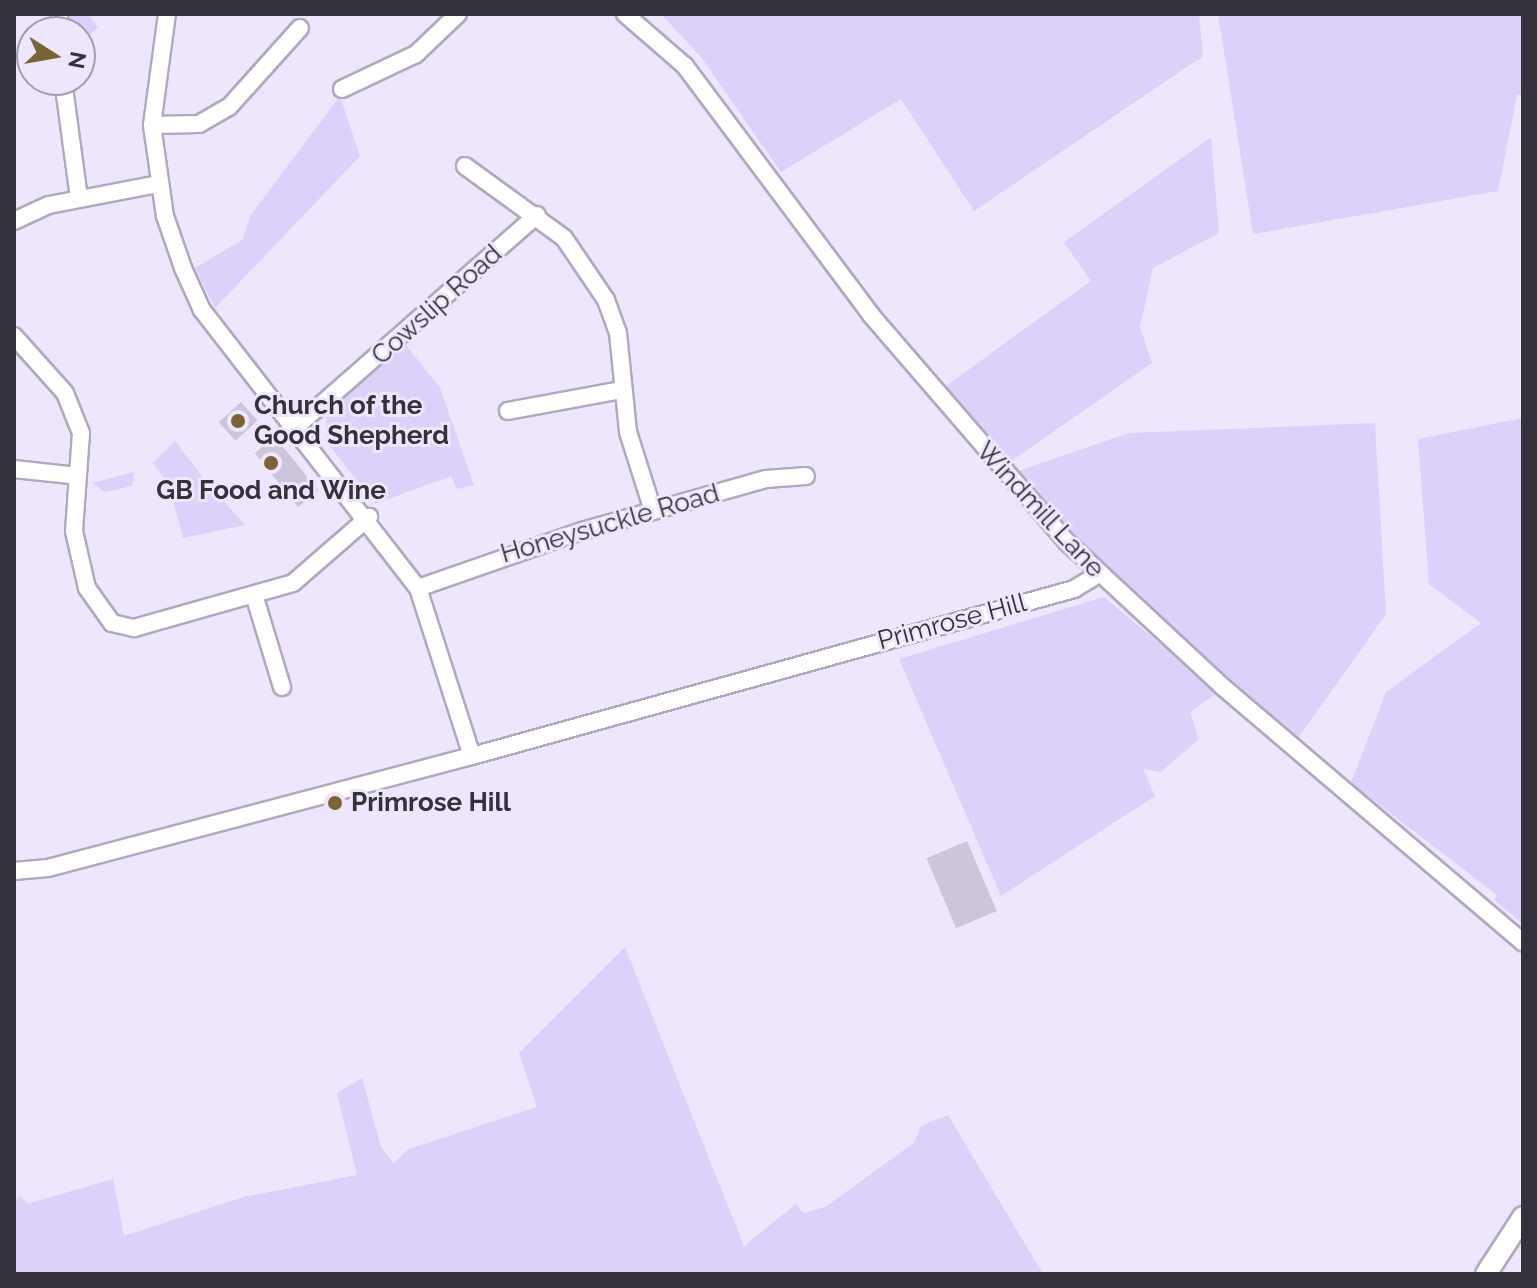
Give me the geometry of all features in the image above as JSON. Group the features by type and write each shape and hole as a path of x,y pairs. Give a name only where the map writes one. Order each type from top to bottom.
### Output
{"street":[{"path":"167,14 152,125 158,184 202,310 298,425 369,517 418,588 472,756"},
{"path":"342,89 416,54 458,14"},
{"name":"Windmill Lane","path":"625,14 685,66 945,407 1099,574 1523,942"},
{"path":"152,125 199,124 229,107 300,28"},
{"path":"65,96 79,199"},
{"path":"465,166 537,215 564,238 606,300 618,333 621,390 653,511"},
{"path":"15,217 79,199 158,184"},
{"name":"Cowslip Road","path":"298,425 537,215"},
{"path":"14,336 65,393 81,433 74,531 87,588 112,623 134,628 255,598 293,583 369,517"},
{"path":"508,411 621,390"},
{"path":"14,469 78,476"},
{"name":"Honeysuckle Road","path":"418,588 474,563 653,511 766,479 806,476"},
{"name":"Primrose Hill","path":"14,871 48,868 472,756 1074,589 1099,574"},
{"path":"255,598 282,687"},
{"path":"1486,1274 1523,1217"}],"shaded area":[{"path":"68,14 90,16 69,16"},
{"path":"661,14 1199,14 1203,56 974,211 901,99 781,172 701,57"},
{"path":"1218,14 1523,14 1523,95 1517,95 1498,191 1253,234"},
{"path":"340,96 360,156 215,308 195,268 242,240 251,215"},
{"path":"1211,137 1219,233 1153,268 1140,327 1152,363 1007,464 939,391 1091,281 1064,242"},
{"path":"406,345 440,388 474,485 457,489 451,476 375,504 326,441 327,410"},
{"path":"1523,418 1523,924 1494,900 1497,895 1351,783 1386,692 1481,623 1429,584 1418,439"},
{"path":"1375,423 1386,614 1298,738 1126,587 1015,472 1129,433"},
{"path":"175,441 245,525 183,538 169,485 153,463"},
{"path":"134,472 132,486 105,492 92,483"},
{"path":"1104,597 1218,692 1190,712 1199,739 1161,772 1143,769 1155,796 1001,896 899,659"},
{"path":"625,947 744,1246 796,1204 803,1213 825,1207 914,1143 921,1126 948,1115 1043,1274 14,1274 14,1201 21,1196 27,1204 113,1179 124,1236 243,1197 357,1175 337,1093 362,1078 381,1147 393,1163 409,1149 537,1107 519,1053"}],"building":[{"name":"Church of the Good Shepherd","path":"241,402 258,421 235,441 219,422"},
{"path":"275,437 318,491 298,507 255,453"},
{"path":"967,841 997,911 956,928 926,858"}],"place":[{"name":"Church of the Good Shepherd","path":"238,421"},
{"name":"GB Food and Wine","path":"271,463"},
{"name":"Primrose Hill","path":"335,803"}]}
